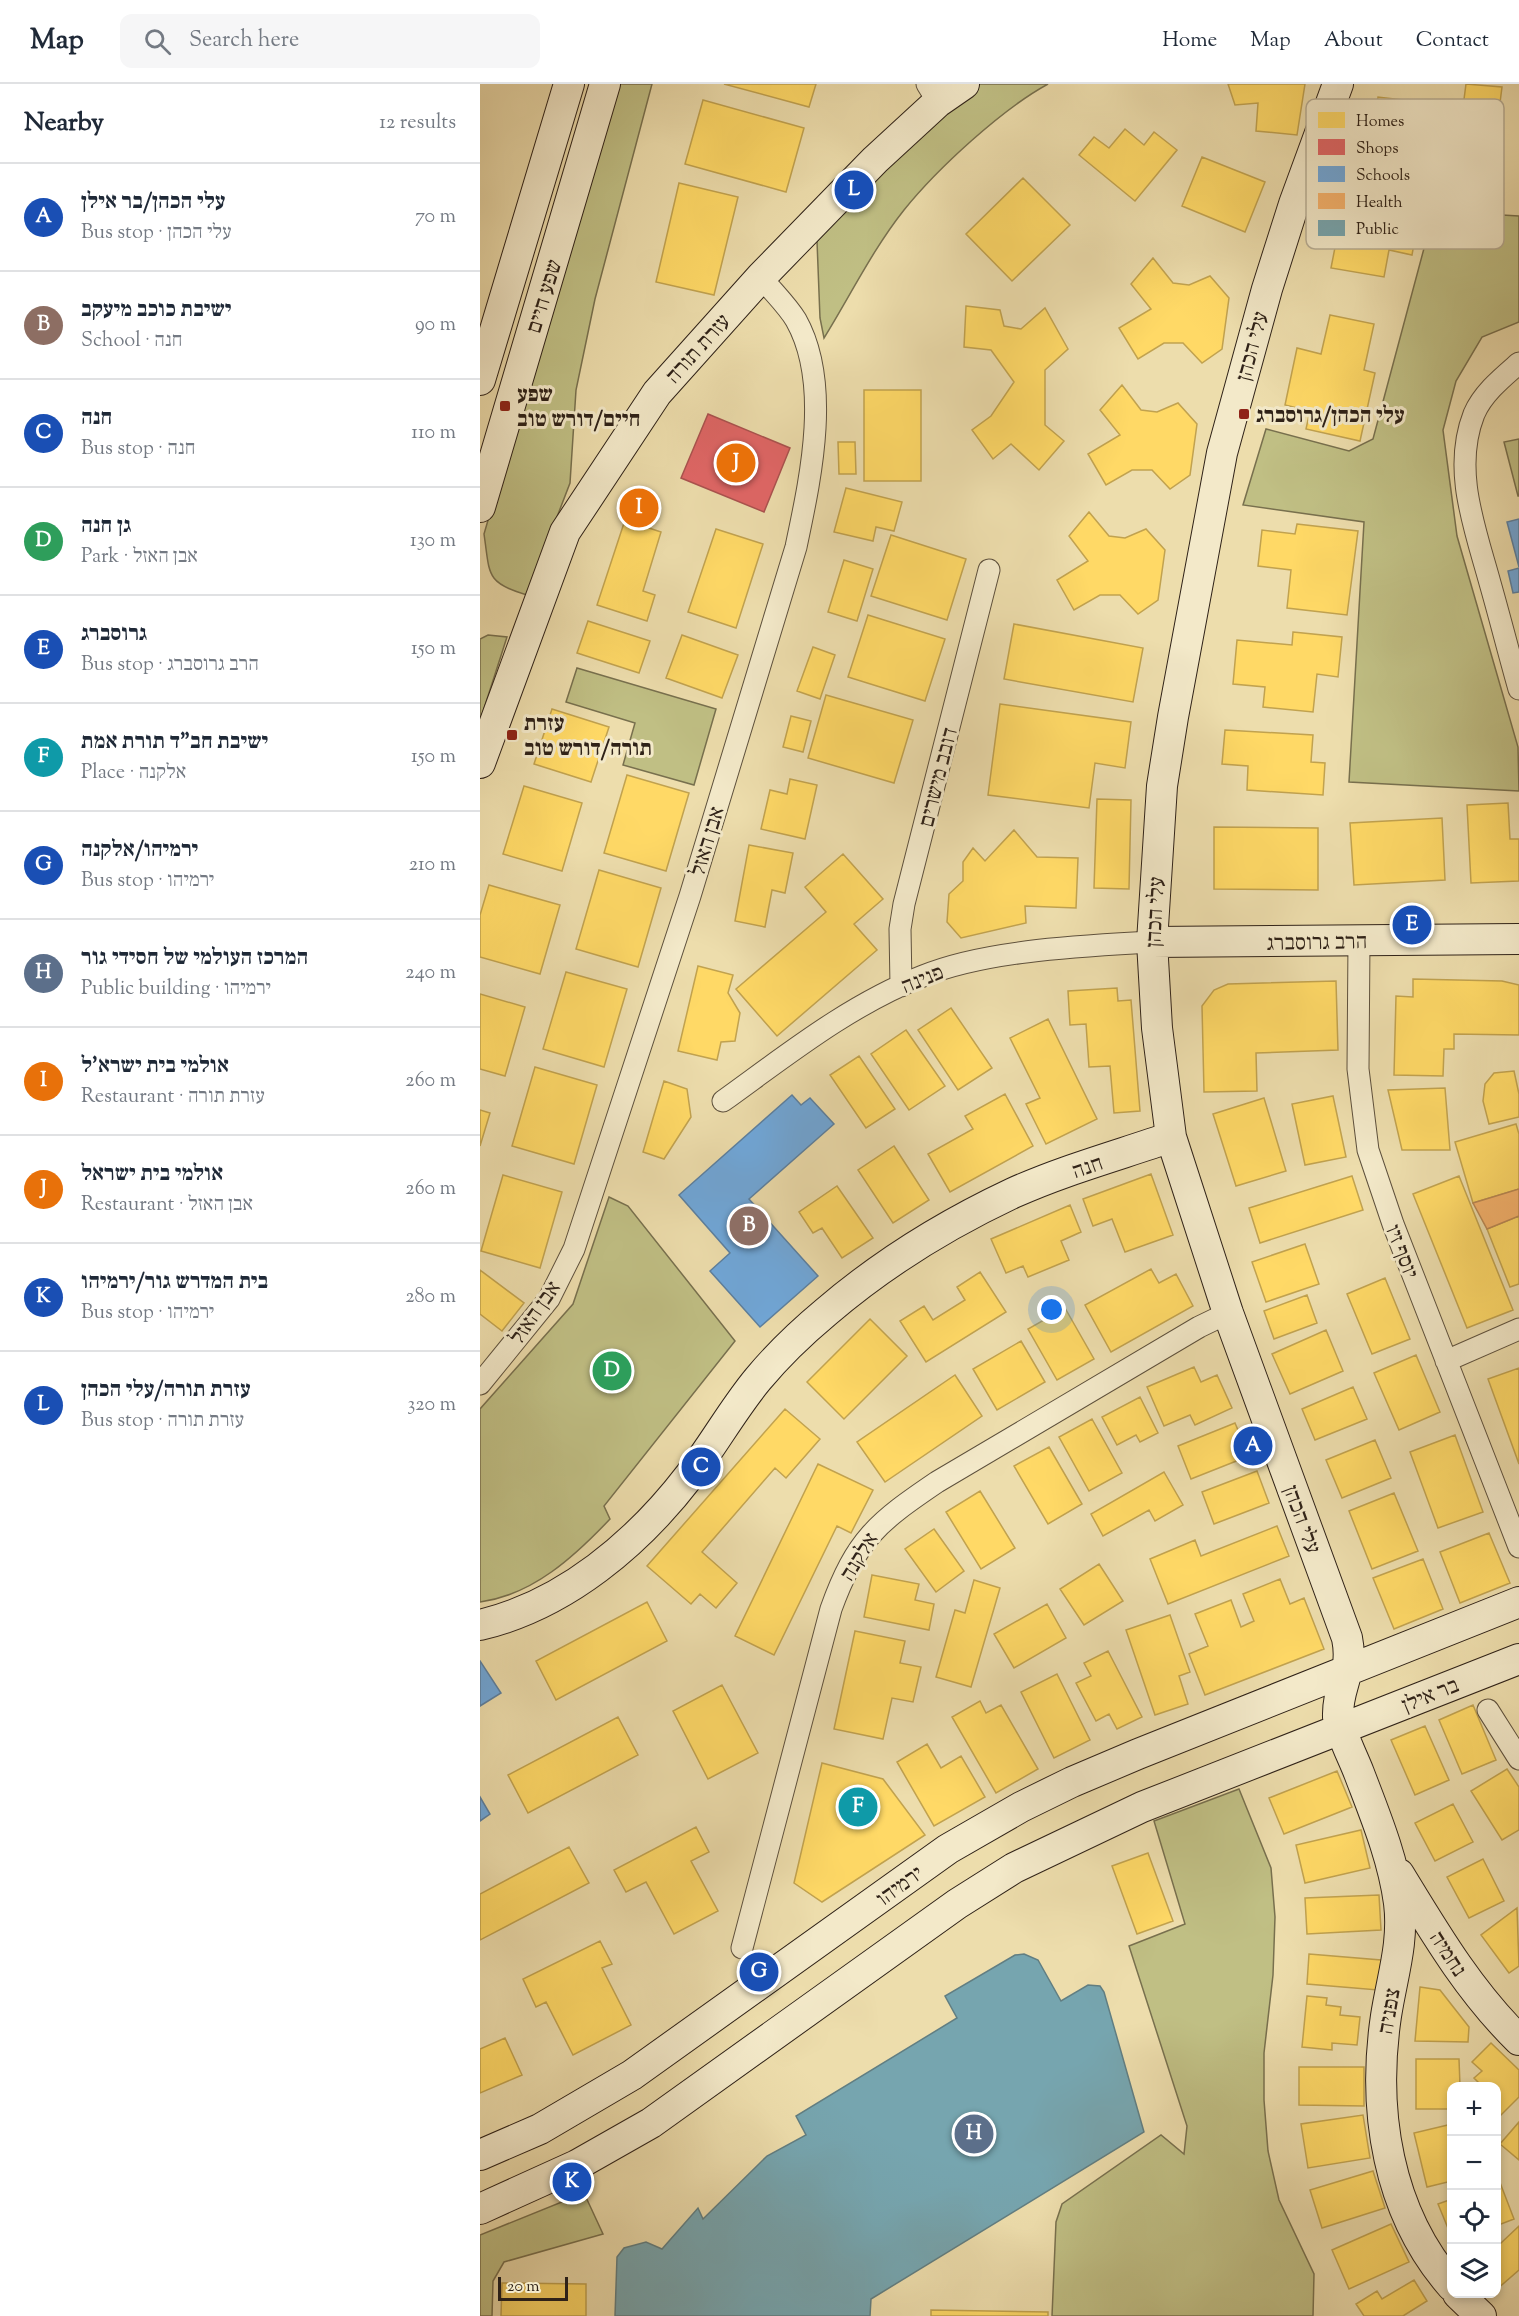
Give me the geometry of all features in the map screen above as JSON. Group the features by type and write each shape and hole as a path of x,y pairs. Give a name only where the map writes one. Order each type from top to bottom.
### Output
{"street":[{"name":"שפע חיים","path":"480,380 569,84"},
{"name":"שפע חיים","path":"480,507 606,84"},
{"name":"עזרת תורה","path":"480,763 565,532 657,393 760,278 875,160 932,93 964,84"},
{"name":"עלי הכהן","path":"1332,99 1338,84"},
{"name":"עלי הכהן","path":"1306,171 1267,289 1222,453 1164,775 1152,942 1157,1028 1171,1137 1228,1313 1308,1538 1345,1631 1349,1671 1338,1705 1342,1730"},
{"name":"אבן האזל","path":"480,1384 549,1299 574,1249 690,896 796,547 806,498 813,442 815,381 796,321 760,278"},
{"path":"1519,363 1496,383 1475,412 1466,444 1464,476 1470,510 1519,689"},
{"name":"דובב מישרים","path":"901,986 900,929 904,904 989,570"},
{"name":"הרב גרוסברג","path":"1152,942 1519,939"},
{"name":"יוסף זיו","path":"1359,941 1358,1069 1368,1150 1379,1188 1519,1547"},
{"name":"פנינה","path":"723,1101 835,1021 924,975 973,961 1152,942"},
{"name":"חנה","path":"481,1625 515,1615 563,1591 636,1536 689,1476 758,1378 826,1311 885,1267 957,1221 1014,1193 1171,1137"},
{"name":"אלקנה","path":"742,1948 831,1609 842,1578 872,1531 897,1509 937,1482 1193,1331 1228,1313"},
{"path":"1446,1361 1519,1329"},
{"path":"1349,1671 1519,1602"},
{"name":"בר אילן","path":"1342,1730 1519,1659"},
{"name":"ירמיהו","path":"480,2155 540,2129 632,2075 968,1836 1072,1782 1349,1671"},
{"path":"1488,1710 1519,1759"},
{"path":"480,2209 577,2165 651,2123 957,1904 1014,1868 1142,1807 1342,1730"},
{"name":"צפניה","path":"1342,1730 1390,1858 1399,1904 1401,1948 1381,2050 1383,2132 1394,2177 1412,2223 1440,2273 1447,2281"},
{"name":"נחמיה","path":"1390,1858 1440,1941 1475,1992 1519,2040"},
{"path":"1401,1948 1419,1937 1440,1941"},
{"path":"1462,2298 1481,2316"}],"shaded area":[{"path":"615,84 652,84 595,299 576,390 570,483 527,595 503,586 492,575 487,559 484,534"},
{"path":"979,84 1048,84 991,124 918,194 882,241 824,338 820,318 817,241 879,172"},
{"path":"1504,215 1519,216 1519,322 1482,337 1456,381 1443,430 1457,536 1518,747 1519,791 1349,782 1364,522 1243,505 1266,429 1349,451 1373,439 1424,249 1504,249"},
{"path":"1519,439 1519,496 1518,496 1504,442"},
{"path":"488,635 507,637 480,721 480,639"},
{"path":"577,668 716,709 694,785 623,765 635,723 566,702"},
{"path":"609,1197 628,1206 735,1341 604,1506 610,1519 597,1533 552,1572 518,1591 480,1602 480,1409 573,1304"},
{"path":"1239,1789 1271,1868 1275,1917 1273,1975 1264,2053 1264,2100 1268,2151 1279,2200 1314,2274 1313,2316 1052,2316 1056,2222 1062,2204 1161,2135 1184,2154 1187,2126 1129,1946 1185,1924 1154,1821"},
{"path":"584,2193 603,2234 504,2262 493,2281 492,2316 480,2316 480,2235"}],"building: Homes":[{"path":"724,84 816,84 809,107"},
{"path":"1228,84 1305,84 1297,135 1256,131 1258,103 1235,105"},
{"path":"1466,84 1502,87 1500,99 1464,99"},
{"path":"703,100 804,128 786,192 685,164"},
{"path":"1125,129 1144,145 1154,132 1177,150 1135,201 1079,155 1094,137 1109,148"},
{"path":"1202,157 1265,182 1245,232 1182,206"},
{"path":"1023,178 1070,225 1012,281 966,234"},
{"path":"679,183 738,197 714,295 656,282"},
{"path":"1335,249 1413,249 1412,255 1389,250 1384,277 1331,268"},
{"path":"1153,258 1173,283 1189,285 1210,276 1229,298 1222,349 1202,363 1183,343 1164,343 1138,359 1119,328 1151,309 1131,284"},
{"path":"966,306 1000,310 1004,326 1021,329 1045,308 1068,349 1045,370 1045,425 1064,441 1039,470 1011,444 993,459 972,430 991,416 1014,382 991,350 964,347"},
{"path":"1330,315 1374,324 1364,370 1375,373 1360,441 1306,429 1310,411 1285,405 1297,348 1321,354"},
{"path":"1122,385 1141,410 1157,412 1178,403 1197,424 1190,475 1170,489 1152,470 1132,470 1106,485 1088,454 1120,435 1100,410"},
{"path":"864,390 921,390 921,481 864,481"},
{"path":"838,442 855,442 856,474 839,474"},
{"path":"846,488 902,502 894,531 876,527 873,541 834,532"},
{"path":"1089,512 1109,536 1125,538 1146,529 1165,550 1158,600 1138,614 1120,595 1100,595 1074,610 1057,580 1088,561 1069,536"},
{"path":"625,520 661,532 643,591 655,595 647,621 597,605"},
{"path":"1297,524 1358,531 1347,615 1287,608 1291,570 1258,566 1262,530 1295,534"},
{"path":"716,529 763,544 736,628 688,612"},
{"path":"891,535 966,559 947,620 871,596"},
{"path":"844,560 873,569 857,621 828,612"},
{"path":"868,615 945,639 925,701 848,677"},
{"path":"588,621 650,641 639,673 577,653"},
{"path":"1014,624 1143,648 1133,702 1004,679"},
{"path":"1293,632 1342,637 1338,677 1317,674 1313,712 1263,707 1265,687 1233,684 1237,640 1292,645"},
{"path":"682,635 738,655 722,698 666,678"},
{"path":"813,647 835,655 820,699 797,691"},
{"path":"826,695 913,720 894,783 808,758"},
{"path":"1000,704 1131,722 1125,768 1095,763 1089,808 988,795"},
{"path":"552,709 609,727 591,782 534,764"},
{"path":"791,716 811,721 803,752 783,747"},
{"path":"1225,730 1313,735 1311,762 1325,763 1323,795 1247,790 1248,766 1222,764"},
{"path":"627,775 689,793 666,871 604,853"},
{"path":"790,779 817,785 805,839 761,829 770,790 787,794"},
{"path":"524,786 582,803 562,871 503,854"},
{"path":"1097,799 1131,800 1129,889 1094,888"},
{"path":"1508,803 1510,839 1519,839 1519,881 1471,883 1467,805"},
{"path":"1442,818 1445,880 1354,885 1350,823"},
{"path":"1214,827 1318,828 1318,890 1214,889"},
{"path":"1014,830 1037,857 1078,858 1076,908 1025,906 1026,923 961,938 947,922 949,894 963,881 963,862 973,848 985,861"},
{"path":"749,845 793,853 785,893 772,890 765,927 735,921"},
{"path":"843,854 883,899 854,924 877,950 777,1036 736,989 826,912 805,887"},
{"path":"599,870 661,888 638,967 576,949"},
{"path":"489,885 560,905 540,974 480,957 480,915"},
{"path":"698,966 733,975 728,993 740,1013 735,1041 721,1042 717,1060 678,1051"},
{"path":"566,972 627,989 604,1067 543,1049"},
{"path":"1413,979 1502,981 1519,985 1519,1035 1454,1034 1454,1049 1444,1049 1443,1076 1394,1075 1396,996 1413,997"},
{"path":"1336,981 1338,1050 1256,1053 1257,1091 1204,1092 1202,1006 1214,990 1228,984"},
{"path":"1117,988 1118,1001 1131,1000 1140,1111 1114,1113 1110,1066 1089,1067 1086,1024 1070,1025 1068,991"},
{"path":"480,994 525,1007 505,1076 480,1069"},
{"path":"951,1008 992,1068 958,1090 918,1030"},
{"path":"1048,1019 1097,1119 1046,1144 1026,1104 1040,1098 1010,1038"},
{"path":"906,1030 945,1086 909,1110 871,1054"},
{"path":"859,1056 895,1109 866,1128 830,1075"},
{"path":"535,1067 597,1085 574,1164 512,1146"},
{"path":"1514,1071 1519,1094 1519,1117 1489,1124 1483,1101 1485,1084 1494,1073"},
{"path":"664,1081 687,1089 691,1117 664,1159 643,1152"},
{"path":"1445,1088 1450,1150 1402,1150 1388,1090"},
{"path":"1005,1094 1033,1146 950,1192 928,1154 973,1129 965,1116"},
{"path":"1333,1096 1346,1157 1305,1165 1292,1104"},
{"path":"1264,1098 1286,1171 1236,1186 1213,1114"},
{"path":"480,1110 490,1113 480,1146"},
{"path":"1516,1124 1519,1134 1519,1189 1473,1203 1455,1142"},
{"path":"894,1146 929,1200 893,1223 858,1170"},
{"path":"1151,1174 1173,1235 1125,1252 1112,1219 1093,1226 1083,1199"},
{"path":"503,1175 562,1192 540,1268 481,1251"},
{"path":"1352,1176 1363,1210 1260,1243 1249,1208"},
{"path":"1459,1176 1513,1310 1467,1328 1413,1194"},
{"path":"837,1186 873,1238 842,1258 822,1228 813,1233 799,1212"},
{"path":"1070,1205 1081,1232 1061,1241 1069,1260 1028,1277 1023,1266 1006,1273 991,1239"},
{"path":"1519,1216 1519,1284 1510,1287 1487,1229"},
{"path":"1305,1244 1319,1284 1266,1302 1252,1262"},
{"path":"1151,1269 1159,1283 1176,1274 1193,1306 1111,1352 1085,1305"},
{"path":"480,1270 524,1303 502,1331 480,1314"},
{"path":"980,1272 1006,1312 926,1362 900,1321 924,1306 933,1320 965,1300 957,1287"},
{"path":"1385,1278 1410,1339 1372,1354 1347,1294"},
{"path":"1307,1295 1317,1323 1274,1339 1264,1311"},
{"path":"1065,1308 1094,1359 1057,1380 1028,1329"},
{"path":"870,1319 907,1356 844,1419 807,1382"},
{"path":"1326,1330 1343,1371 1290,1394 1272,1354"},
{"path":"1021,1341 1045,1382 997,1410 973,1369"},
{"path":"1416,1355 1440,1412 1399,1430 1374,1373"},
{"path":"1194,1367 1201,1382 1217,1375 1232,1408 1195,1425 1190,1415 1164,1426 1147,1387"},
{"path":"1519,1368 1519,1464 1488,1379"},
{"path":"955,1375 982,1416 885,1482 857,1442"},
{"path":"1353,1387 1367,1419 1315,1440 1302,1409"},
{"path":"1140,1397 1158,1433 1140,1442 1136,1435 1117,1445 1102,1417"},
{"path":"785,1409 820,1439 786,1478 775,1468 702,1552 737,1583 716,1608 700,1594 691,1604 647,1566"},
{"path":"1092,1419 1122,1473 1089,1491 1059,1437"},
{"path":"1235,1423 1249,1456 1191,1479 1178,1446"},
{"path":"1455,1435 1483,1512 1438,1528 1410,1452"},
{"path":"1375,1440 1391,1478 1342,1498 1326,1460"},
{"path":"1049,1447 1082,1504 1048,1524 1014,1466"},
{"path":"818,1464 873,1490 851,1533 837,1526 774,1655 735,1636"},
{"path":"1257,1471 1269,1503 1214,1524 1202,1492"},
{"path":"1164,1472 1183,1505 1155,1521 1149,1510 1103,1536 1091,1514"},
{"path":"980,1491 1015,1548 981,1569 946,1512"},
{"path":"1394,1493 1418,1551 1372,1569 1349,1511"},
{"path":"1277,1526 1289,1556 1168,1604 1150,1559 1195,1540 1201,1556"},
{"path":"934,1529 964,1571 936,1592 905,1549"},
{"path":"1489,1533 1510,1583 1460,1603 1440,1552"},
{"path":"1423,1559 1443,1609 1394,1629 1373,1578"},
{"path":"1099,1564 1123,1601 1084,1625 1060,1589"},
{"path":"872,1575 919,1584 915,1600 934,1604 929,1630 864,1617"},
{"path":"1280,1579 1290,1604 1304,1598 1324,1649 1205,1695 1189,1654 1208,1646 1195,1614 1231,1600 1241,1627 1254,1621 1243,1594"},
{"path":"974,1580 1000,1588 971,1687 936,1677 955,1610 965,1613"},
{"path":"647,1602 667,1641 556,1700 536,1661"},
{"path":"1047,1604 1066,1638 1014,1668 994,1634"},
{"path":"1170,1615 1190,1672 1179,1676 1188,1704 1155,1715 1126,1630"},
{"path":"855,1631 905,1641 900,1663 921,1667 913,1702 892,1698 883,1739 834,1729"},
{"path":"1108,1651 1142,1717 1117,1729 1109,1714 1096,1721 1076,1683 1091,1676 1084,1663"},
{"path":"1057,1674 1090,1740 1054,1758 1021,1692"},
{"path":"722,1685 758,1753 708,1779 673,1711"},
{"path":"980,1701 986,1713 1001,1705 1038,1769 996,1793 952,1717"},
{"path":"1473,1705 1496,1760 1462,1774 1439,1720"},
{"path":"618,1717 638,1755 528,1813 508,1775"},
{"path":"1425,1726 1449,1780 1415,1795 1391,1740"},
{"path":"927,1744 941,1768 961,1756 985,1797 934,1826 897,1762"},
{"path":"822,1763 883,1779 925,1835 822,1902 794,1883"},
{"path":"1507,1769 1519,1787 1519,1830 1502,1840 1471,1791"},
{"path":"1337,1771 1352,1807 1284,1834 1269,1798"},
{"path":"1453,1804 1473,1842 1435,1861 1415,1823"},
{"path":"696,1827 709,1852 691,1861 718,1911 674,1934 646,1882 626,1892 614,1870"},
{"path":"1361,1830 1370,1868 1305,1883 1296,1845"},
{"path":"569,1847 589,1883 480,1940 480,1894"},
{"path":"1148,1853 1173,1921 1137,1934 1112,1866"},
{"path":"1483,1859 1504,1901 1469,1918 1447,1877"},
{"path":"1379,1895 1381,1930 1307,1934 1305,1898"},
{"path":"1517,1908 1519,1966 1509,1973 1481,1935"},
{"path":"600,1941 612,1964 602,1968 631,2025 573,2055 546,2002 536,2007 523,1979"},
{"path":"1309,1954 1381,1960 1378,1990 1307,1984"},
{"path":"1420,1987 1440,1990 1469,2027 1468,2042 1415,2041"},
{"path":"1307,1996 1327,1998 1326,2005 1341,2007 1340,2015 1360,2017 1357,2045 1332,2043 1332,2050 1302,2047"},
{"path":"505,2038 522,2075 480,2093 480,2049"},
{"path":"1491,2043 1519,2070 1519,2097 1501,2115 1501,2082 1478,2082 1474,2078 1482,2071 1472,2062"},
{"path":"1416,2059 1459,2059 1460,2082 1447,2082 1447,2109 1416,2109"},
{"path":"1299,2067 1364,2067 1364,2106 1299,2105"},
{"path":"1363,2115 1370,2158 1308,2168 1301,2124"},
{"path":"1519,2122 1519,2160 1501,2143"},
{"path":"1447,2125 1447,2182 1427,2187 1414,2133"},
{"path":"1373,2171 1385,2208 1322,2228 1310,2190"},
{"path":"1501,2185 1514,2219 1501,2224"},
{"path":"1447,2201 1447,2226 1438,2204"},
{"path":"1391,2224 1409,2262 1349,2289 1332,2250"},
{"path":"1519,2226 1519,2270 1501,2286 1501,2244"},
{"path":"1414,2280 1427,2301 1403,2316 1364,2316 1356,2304 1377,2291 1382,2299"},
{"path":"502,2283 586,2284 586,2316 501,2316"},
{"path":"931,2310 1048,2312 1048,2316 931,2316"}],"building: Shops":[{"path":"708,414 790,448 764,512 681,478"}],"building: Schools":[{"path":"1519,519 1519,567 1507,522"},
{"path":"1519,568 1519,592 1513,593 1508,571"},
{"path":"792,1095 801,1105 810,1098 834,1124 749,1199 818,1276 760,1327 710,1271 730,1253 679,1195"},
{"path":"480,1661 501,1693 480,1706"},
{"path":"480,1797 490,1814 480,1821"}],"building: Health":[{"path":"1519,1189 1519,1216 1487,1229 1473,1203"}],"building: Public":[{"path":"1024,1954 1038,1960 1061,2001 1088,1985 1100,1986 1104,1992 1144,2132 871,2299 870,2316 615,2316 617,2257 624,2248 646,2242 662,2249 698,2208 703,2219 767,2156 806,2135 796,2116 957,2018 945,1996 1015,1955"}],"place":[{"name":"עזרת תורה/עלי הכהן","path":"854,190"},
{"name":"שפע חיים/דורש טוב","path":"505,406"},
{"name":"עלי הכהן/גרוסברג","path":"1244,414"},
{"name":"אולמי בית ישראל","path":"736,463"},
{"name":"אולמי בית ישרא'ל","path":"639,508"},
{"name":"עזרת תורה/דורש טוב","path":"512,735"},
{"name":"גרוסברג","path":"1412,925"},
{"name":"ישיבת כוכב מיעקב","path":"749,1226"},
{"name":"גן חנה","path":"612,1371"},
{"name":"עלי הכהן/בר אילן","path":"1253,1446"},
{"name":"חנה","path":"701,1467"},
{"name":"ישיבת חב\"ד תורת אמת","path":"858,1807"},
{"name":"ירמיהו/אלקנה","path":"759,1972"},
{"name":"המרכז העולמי של חסידי גור","path":"974,2134"},
{"name":"בית המדרש גור/ירמיהו","path":"572,2182"}]}
